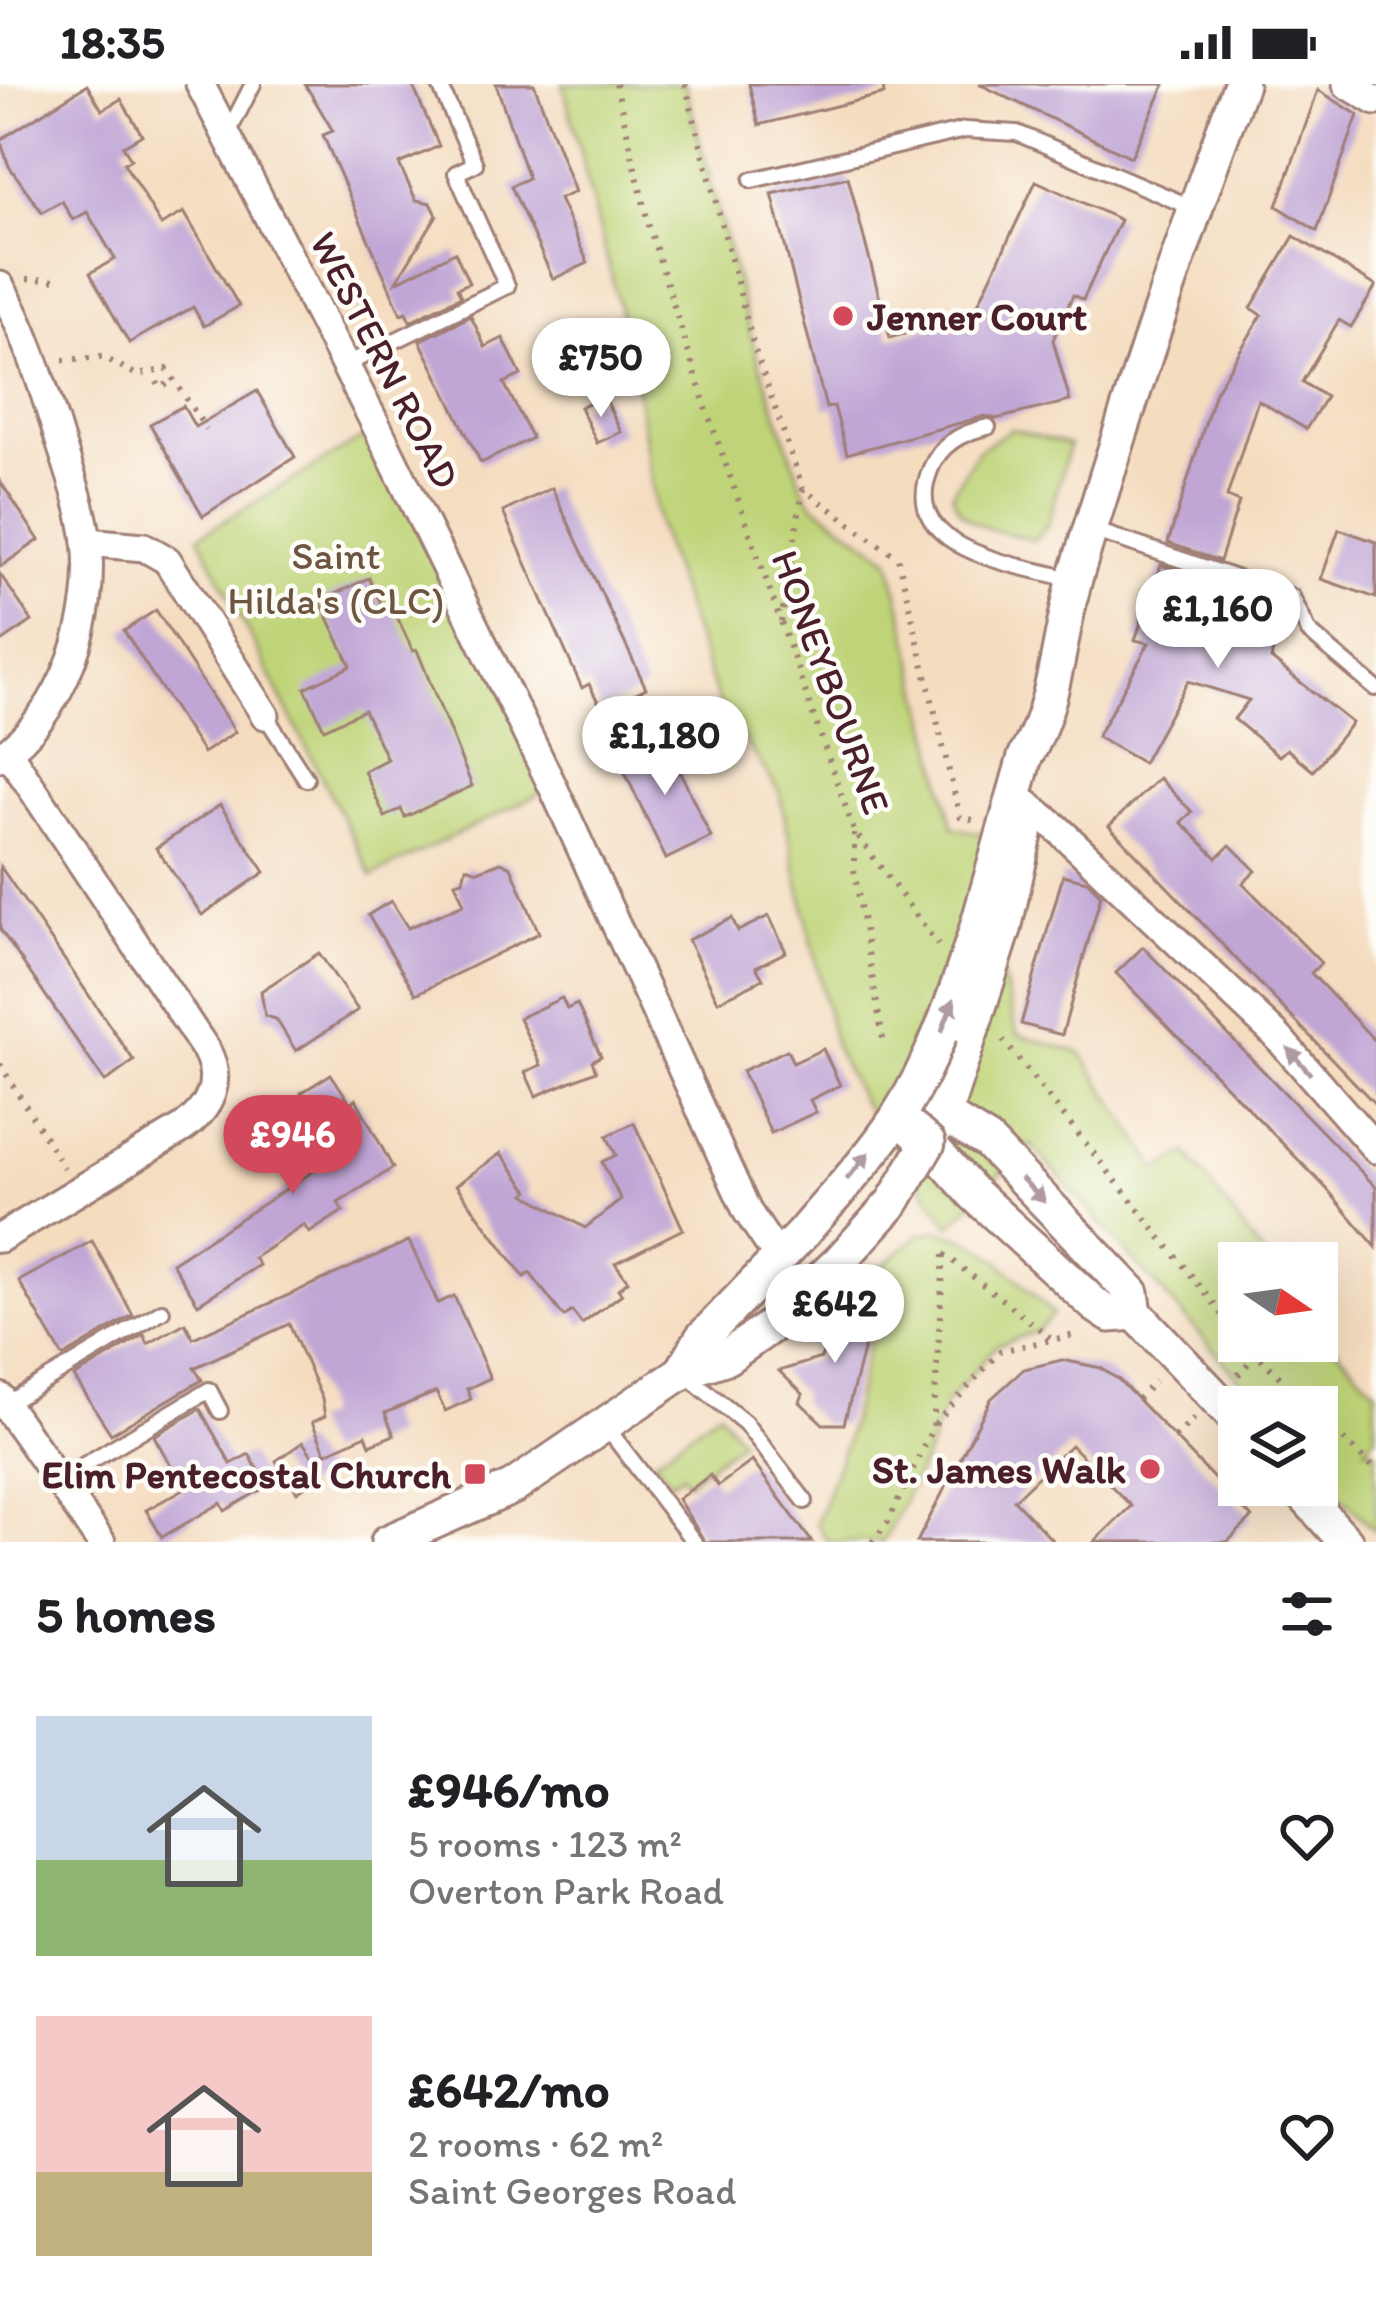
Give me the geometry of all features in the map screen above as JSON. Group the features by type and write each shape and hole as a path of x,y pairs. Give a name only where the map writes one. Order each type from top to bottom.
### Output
{"street":[{"name":"WESTERN ROAD","path":"200,84 554,788 747,1211 790,1246"},
{"path":"388,1542 513,1487 607,1428 682,1372 727,1357 771,1326 893,1202 936,1129 1018,809 1043,760 1039,733 1075,580 1193,208 1240,84"},
{"path":"1347,84 1376,101"},
{"path":"0,286 35,368 87,542 87,599 73,654 46,707 4,754 206,1050 214,1072 210,1101 199,1116 0,1238"},
{"path":"87,542 144,548 167,560 265,715"},
{"path":"1018,809 1276,1035 1376,1149"},
{"path":"682,1372 702,1338 790,1246 904,1106 990,930"},
{"path":"904,1106 936,1129 988,1142 1132,1293 1135,1313 1218,1388"},
{"path":"936,1129 974,1194 1095,1305 1110,1316 1135,1313"},
{"path":"3,1401 101,1542"},
{"path":"1314,1506 1346,1542"}],"lane":[{"path":"226,135 253,84"},
{"path":"345,365 507,286 456,172 475,164 440,86"},
{"path":"752,180 965,130 1017,133 1193,208"},
{"path":"988,427 955,438 932,464 925,499 934,526 963,548 1075,580"},
{"path":"1090,529 1292,597 1309,632 1375,688"},
{"path":"265,715 306,779"},
{"path":"3,1401 162,1311"},
{"path":"682,1372 746,1423 805,1502"},
{"path":"59,1480 209,1390 220,1411"},
{"path":"607,1428 694,1542"}],"path":[{"name":"HONEYBOURNE","path":"616,84 648,223 780,628 854,831 940,948"},
{"path":"685,84 754,347 803,489 780,628"},
{"path":"35,368 103,357 136,375 167,369 206,429"},
{"path":"803,489 898,558 961,817 1018,809"},
{"path":"854,831 854,870 883,1039"},
{"path":"990,1021 1218,1308"},
{"path":"0,1064 78,1191"},
{"path":"872,1542 888,1522 932,1426 1000,1351 1052,1340 944,1254 932,1426"},
{"path":"1215,1383 1246,1362"},
{"path":"1263,1362 1288,1386"},
{"path":"1175,1437 1187,1425"},
{"path":"1338,1436 1376,1467"}],"green space":[{"path":"563,84 685,84 754,347 803,489 813,504 890,559 953,827 1007,840 988,919 1017,1034 1081,1053 1158,1170 1187,1153 1253,1242 1218,1242 1218,1354 1030,1144 950,1226 863,1103 835,1048 779,791 718,701 659,531 633,362"},
{"name":"Saint Hilda's (CLC)","path":"378,429 553,787 372,876 199,536"},
{"path":"1011,429 1069,445 1048,524 1034,540 973,522 952,493 978,450"},
{"path":"953,1234 985,1251 1053,1314 1037,1331 997,1345 944,1405 928,1452 883,1542 829,1542 816,1524 846,1442 877,1307 871,1276 918,1235"},
{"path":"1338,1350 1376,1390 1376,1436 1365,1448 1376,1451 1376,1532 1338,1492 1338,1386 1246,1386 1225,1362 1338,1362"},
{"path":"718,1411 741,1440 688,1482 682,1474 671,1482 654,1460"}],"building":[{"path":"305,84 412,84 439,146 399,164 416,200 431,203 437,215 396,282 455,252 469,283 457,288 461,296 410,321 406,312 401,314 323,135 333,131"},
{"path":"496,84 534,84 575,192 559,199 588,263 553,279 511,186 528,178"},
{"path":"749,84 883,84 884,94 759,125"},
{"path":"979,84 1165,84 1131,157"},
{"path":"87,85 102,110 121,99 142,135 123,146 131,159 124,163 161,225 184,212 239,306 204,326 193,307 129,343 90,273 115,259 87,212 73,220 62,201 42,212 9,166 0,140"},
{"path":"1318,90 1358,115 1317,231 1277,206"},
{"name":"Jenner Court","path":"848,177 890,338 973,315 1036,181 1120,220 1083,300 1073,295 1053,340 1070,401 996,419 985,416 847,454 834,406 826,408 772,194"},
{"path":"1294,236 1376,286 1351,327 1339,320 1302,382 1326,397 1306,429 1258,400 1227,497 1239,502 1220,561 1168,543 1215,392 1262,315 1251,308"},
{"path":"471,316 485,347 503,338 521,375 504,383 532,438 481,463 420,341"},
{"path":"257,391 295,457 203,516 150,424 183,406 195,427"},
{"path":"604,396 621,432 597,443 580,407"},
{"path":"0,481 39,540 0,567"},
{"path":"552,488 646,688 602,710 589,684 582,688 503,512"},
{"path":"1339,529 1376,542 1376,598 1321,579"},
{"path":"1161,565 1284,606 1271,659 1352,723 1313,771 1287,749 1279,756 1234,719 1249,700 1188,681 1143,763 1097,737 1149,643 1135,640"},
{"path":"0,574 32,621 0,643"},
{"path":"369,578 382,606 390,602 413,651 417,650 472,786 405,817 401,809 385,817 364,771 387,759 364,710 324,729 305,688 351,666 320,601"},
{"path":"156,610 235,732 203,753 124,631"},
{"path":"664,738 711,837 666,859 619,760"},
{"path":"1159,778 1192,812 1181,822 1217,858 1230,845 1256,871 1243,883 1321,963 1311,973 1376,1042 1376,1105 1109,826"},
{"path":"220,805 265,872 202,915 156,848"},
{"path":"501,862 511,867 539,933 416,994 368,915 391,901 408,928 464,904 455,882 463,880 466,867 478,871"},
{"path":"0,866 134,1061 105,1082 0,929"},
{"path":"1063,875 1087,881 1101,895 1062,1035 1021,1024"},
{"path":"769,916 786,952 756,967 763,979 718,1001 688,940 732,918 738,931"},
{"path":"1143,947 1376,1187 1376,1247 1327,1189 1116,973"},
{"path":"319,953 358,1010 296,1051 276,1019 265,1016 261,991"},
{"path":"562,998 567,1009 577,1004 601,1056 592,1061 596,1071 536,1096 525,1072 541,1065 519,1018"},
{"path":"823,1049 840,1085 810,1100 816,1112 771,1133 742,1071 787,1050 793,1063"},
{"path":"331,1074 350,1103 356,1099 393,1168 338,1203 343,1211 309,1233 304,1225 254,1258 259,1265 198,1304 172,1263 340,1154 301,1093"},
{"path":"634,1123 683,1229 615,1263 628,1281 618,1289 622,1294 582,1324 572,1311 564,1317 530,1273 524,1277 456,1185 501,1153 529,1191 525,1194 585,1228 621,1200 602,1162 616,1155 607,1136"},
{"path":"92,1241 133,1315 63,1357 19,1281"},
{"path":"409,1241 438,1303 454,1296 490,1378 467,1389 471,1399 445,1411 436,1392 385,1413 394,1435 370,1445 366,1435 326,1453 312,1422 325,1416 322,1399 289,1324 194,1368 202,1380 111,1434 74,1377 144,1335 148,1344 185,1323 193,1338"},
{"path":"851,1294 875,1305 844,1424 823,1424 800,1402 803,1394 779,1371 821,1358"},
{"name":"St. James Walk","path":"1062,1360 1101,1368 1119,1380 1218,1483 1218,1506 1240,1506 1252,1518 1227,1542 1094,1542 1131,1506 1071,1445 1014,1500 1054,1542 917,1542 991,1399 1024,1369"},
{"path":"200,1409 231,1464 249,1454 267,1486 225,1511 221,1503 162,1537 146,1510 184,1489 154,1436"},
{"path":"303,1442 324,1473 297,1492 276,1461"},
{"path":"752,1461 812,1542 705,1542 678,1499 710,1475 718,1486"}],"place":[{"name":"Jenner Court","path":"843,316"},
{"name":"St. James Walk","path":"1150,1469"},
{"name":"Elim Pentecostal Church","path":"475,1474"}]}
